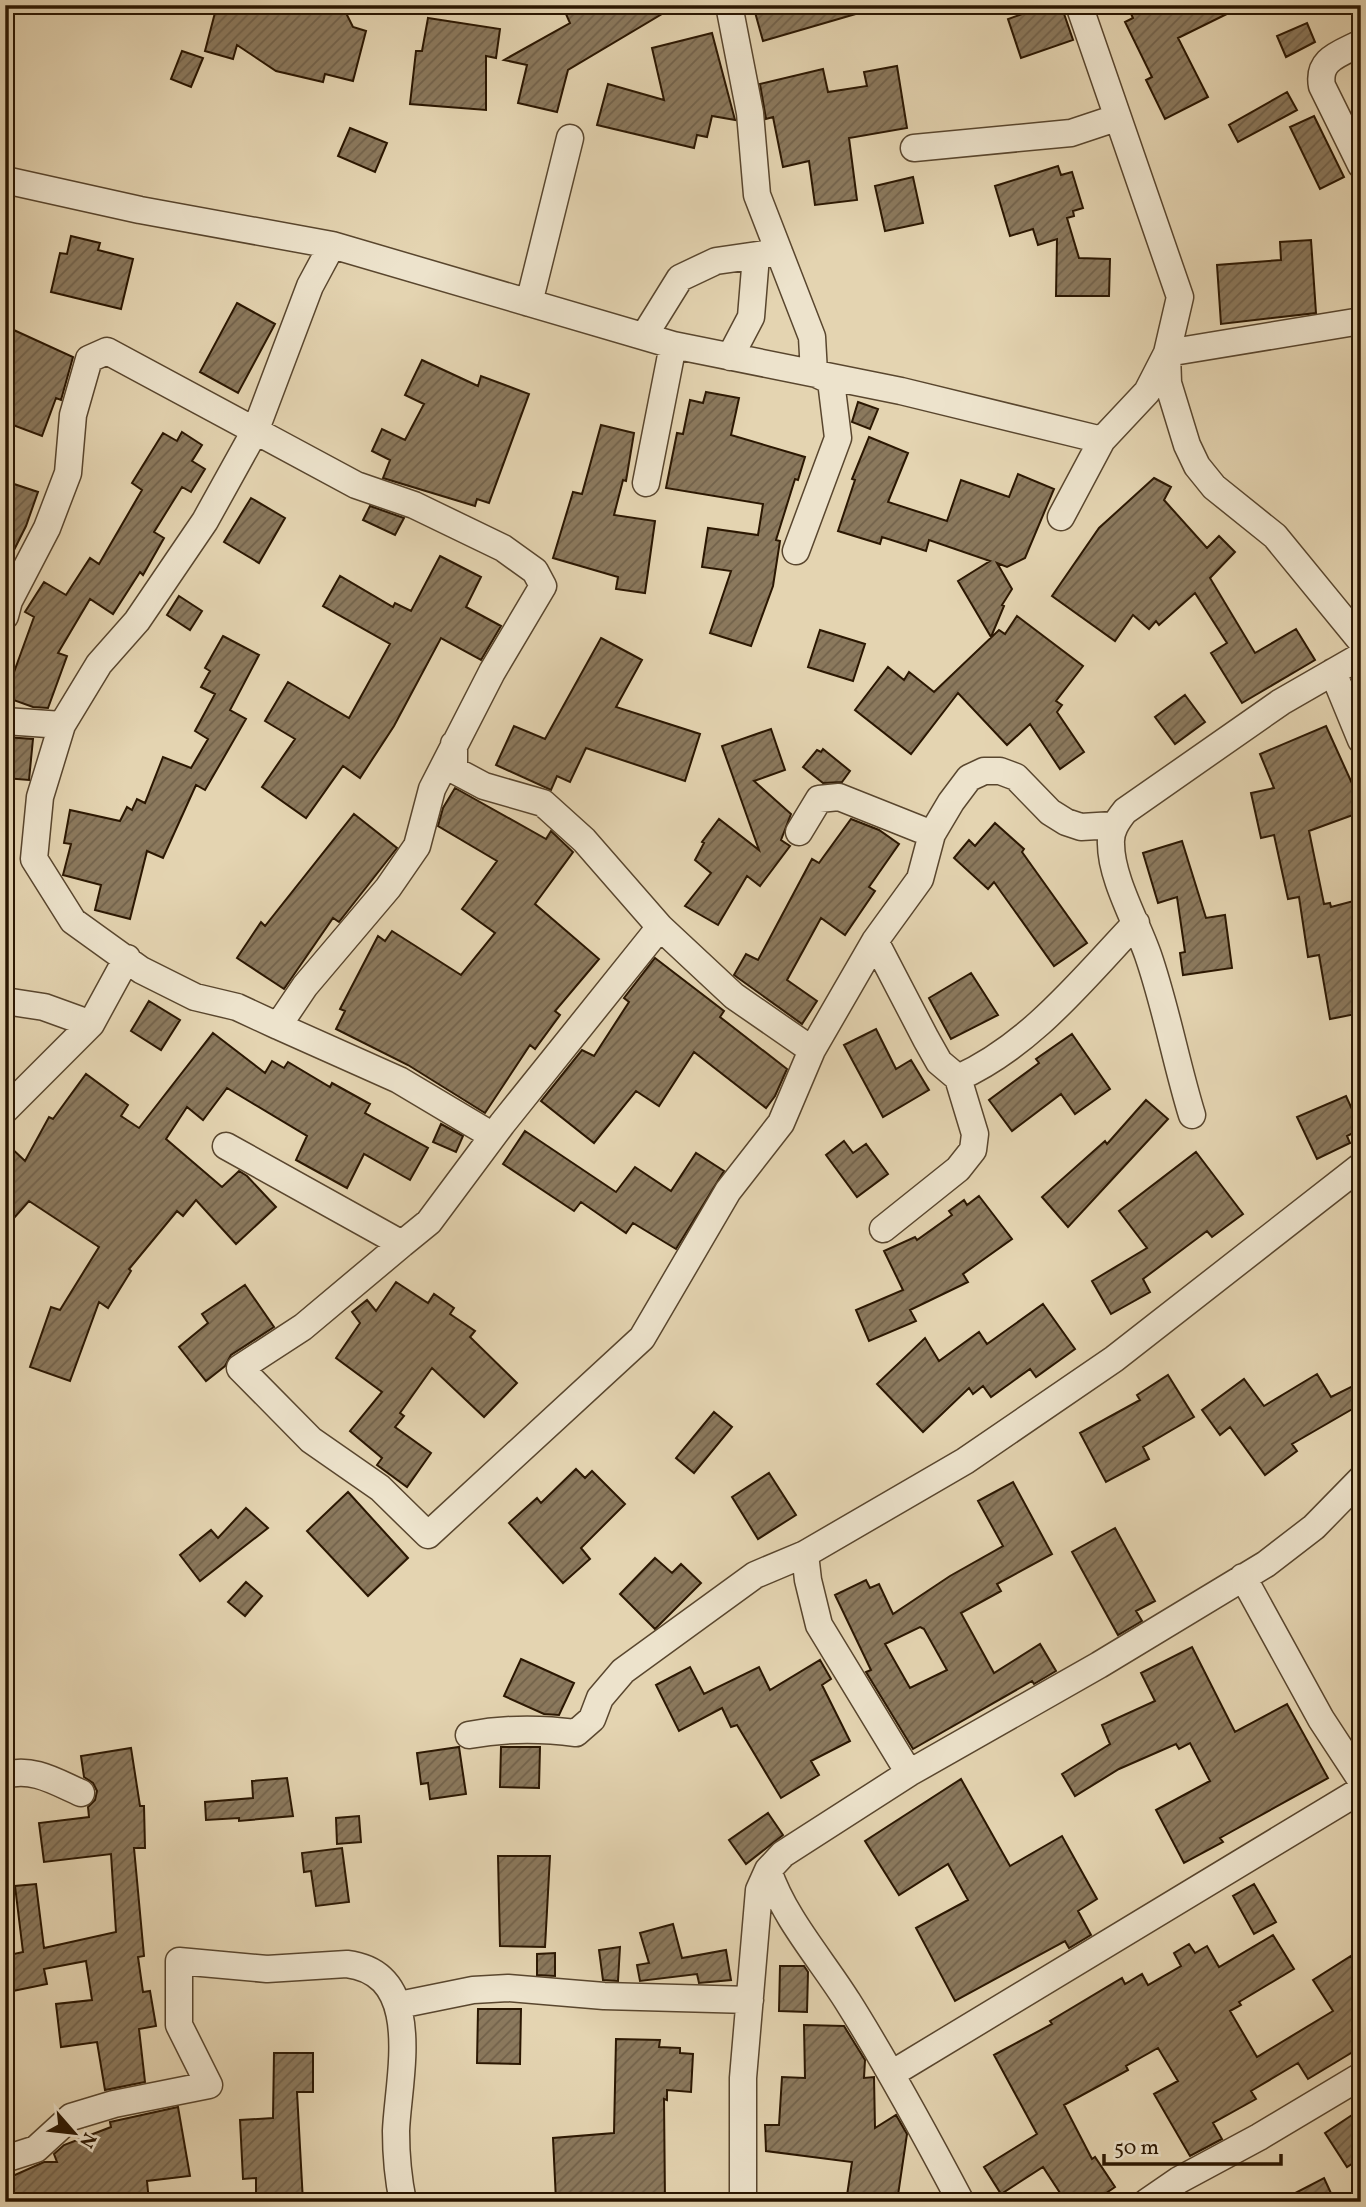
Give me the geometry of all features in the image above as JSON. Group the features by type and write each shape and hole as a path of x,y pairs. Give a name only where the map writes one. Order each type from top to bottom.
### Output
{"street":[{"path":"729,5 750,113 757,195 768,254 812,337 814,373"},
{"path":"1079,5 1180,297 1167,354 1168,383 1187,445 1197,466 1214,487 1275,537 1361,641"},
{"path":"1361,43 1327,60 1320,75 1322,86 1361,165"},
{"path":"914,148 1071,133 1116,118"},
{"path":"529,303 570,138"},
{"path":"5,180 140,209 332,245 673,345 814,373 1102,440"},
{"path":"332,245 310,286 256,429 191,542 138,621 99,664 62,725 40,797 34,859 73,920 141,970 195,997 237,1007 399,1080 493,1136"},
{"path":"644,336 680,278 716,261 768,254"},
{"path":"730,357 751,317 768,254"},
{"path":"1167,354 1361,321"},
{"path":"646,484 673,345"},
{"path":"5,617 9,601 47,528 68,473 73,415 89,359 107,351 175,390 256,429 356,485 414,505 503,548 536,571 543,586 454,744 432,789 417,846 388,888 306,986 278,1026"},
{"path":"1061,517 1102,440 1147,392 1167,354"},
{"path":"796,551 838,438 831,381 814,373"},
{"path":"1192,1115 1174,1058 1149,958 1110,845 1114,825 1125,811 1281,702 1361,656"},
{"path":"1333,672 1361,740"},
{"path":"5,721 62,725"},
{"path":"454,744 454,770 484,786 543,803 584,840 660,927 734,996 812,1049"},
{"path":"660,927 493,1136 429,1222 303,1327 240,1368 312,1440 380,1488 428,1535 642,1338 728,1191 781,1123 812,1049 875,940 920,879 932,834 969,778 984,771 1000,771 1016,777 1050,812 1066,822 1081,827 1114,825"},
{"path":"799,832 819,799 839,797 932,834"},
{"path":"958,1078 987,1065 1035,1029 1136,923"},
{"path":"875,940 939,1062 958,1078 975,1134 974,1150 958,1169 883,1229"},
{"path":"5,1110 91,1024 127,958"},
{"path":"5,1001 44,1007 91,1024"},
{"path":"226,1146 402,1244"},
{"path":"469,1735 503,1729 541,1728 576,1733 592,1719 600,1698 623,1671 755,1575 805,1554 965,1461 1114,1359 1361,1166"},
{"path":"743,2202 743,2078 760,1890 768,1870 783,1854 909,1773 1100,1665 1243,1577 1314,1527 1361,1479"},
{"path":"805,1554 819,1625 909,1773"},
{"path":"1243,1577 1321,1718 1361,1780"},
{"path":"5,1775 21,1771 40,1775 81,1793"},
{"path":"893,2073 1361,1790"},
{"path":"768,1870 777,1898 818,1954 893,2073 961,2202"},
{"path":"5,2159 36,2149 71,2117 114,2104 209,2085 179,2025 179,1961 267,1969 358,1965 378,1977 399,2005 403,2050 396,2130 397,2172 403,2202"},
{"path":"399,2005 473,1990 508,1988 604,1996 750,2000"},
{"path":"1147,2202 1179,2180 1259,2137 1361,2076"}],"building":[{"path":"217,5 342,5 353,27 366,31 353,81 325,74 323,82 276,71 237,45 233,59 205,51"},
{"path":"562,5 677,5 568,70 557,112 518,103 527,65 504,60 570,23"},
{"path":"753,5 865,5 866,11 763,41"},
{"path":"1048,5 1061,5 1073,40 1021,58 1008,19"},
{"path":"1127,5 1245,5 1178,38 1208,97 1165,119 1146,80 1152,77 1125,22 1133,18"},
{"path":"428,18 500,29 496,58 486,56 486,110 410,104 416,51 422,51"},
{"path":"1307,23 1315,42 1286,57 1277,36"},
{"path":"712,33 735,120 712,116 707,137 697,135 694,148 597,125 608,84 664,100 652,48"},
{"path":"182,51 203,58 191,87 171,79"},
{"path":"897,66 907,128 849,138 857,200 815,205 809,161 783,167 773,117 766,119 760,84 823,69 828,92 867,86 864,72"},
{"path":"1287,92 1297,110 1238,142 1229,125"},
{"path":"1314,116 1344,177 1320,189 1290,127"},
{"path":"350,128 387,143 375,172 338,156"},
{"path":"1058,166 1061,175 1072,172 1083,208 1073,211 1074,216 1067,218 1079,258 1110,259 1109,296 1056,296 1057,239 1038,245 1033,229 1010,236 995,186"},
{"path":"913,177 923,223 885,231 875,186"},
{"path":"71,236 100,243 98,250 133,259 121,309 51,292 60,253 67,254"},
{"path":"1311,240 1316,313 1221,324 1217,265 1281,260 1280,242"},
{"path":"237,303 275,324 238,393 200,372"},
{"path":"5,326 73,357 61,400 56,398 42,436 5,422"},
{"path":"422,360 478,386 481,376 529,394 489,503 477,499 475,506 383,478 390,460 372,451 382,429 405,440 424,404 405,395"},
{"path":"706,392 739,398 731,435 805,457 798,480 795,479 776,540 780,541 773,586 751,646 710,633 731,571 702,567 708,528 758,535 763,504 666,488 677,433 683,434 690,400 703,403"},
{"path":"858,402 878,409 870,429 852,422"},
{"path":"601,425 634,433 626,481 623,480 614,515 655,521 645,593 616,589 618,577 553,558 573,492 582,494"},
{"path":"182,432 202,445 192,461 205,469 191,492 182,487 154,532 164,538 143,575 140,572 113,614 90,599 58,653 67,656 48,708 33,707 5,697 34,617 25,612 44,582 66,595 90,558 99,564 142,490 132,483 163,433 177,441"},
{"path":"869,437 908,453 888,502 947,521 961,480 1009,497 1018,474 1054,489 1025,558 1007,567 997,563 1012,589 1002,605 1004,606 991,637 958,581 990,561 929,540 926,551 882,537 880,544 838,531 855,480 852,479"},
{"path":"1154,478 1171,487 1164,500 1207,548 1219,536 1235,552 1210,578 1255,653 1296,629 1315,660 1242,703 1211,653 1227,643 1195,593 1159,625 1156,621 1149,629 1133,615 1115,641 1052,596 1099,528"},
{"path":"5,481 38,492 26,526 5,568"},
{"path":"251,498 285,518 259,563 224,542"},
{"path":"370,506 404,518 395,535 363,520"},
{"path":"440,556 481,577 466,607 501,626 481,660 441,638 394,726 360,778 343,766 306,818 262,787 295,739 265,721 288,682 349,718 390,644 323,606 340,576 393,607 395,603 411,611"},
{"path":"179,596 202,611 190,630 167,615"},
{"path":"1017,616 1083,666 1056,701 1062,705 1057,712 1084,752 1060,769 1030,724 1007,745 958,693 911,754 855,710 888,667 904,680 909,672 934,692 999,630 1005,634"},
{"path":"820,630 865,644 853,681 808,667"},
{"path":"223,636 259,655 230,710 246,719 205,790 196,785 163,858 147,851 130,919 95,910 101,885 63,875 71,844 64,843 70,810 120,821 127,807 132,810 137,799 145,803 163,757 191,768 208,739 195,731 215,694 201,687 210,671 205,668"},
{"path":"601,638 642,660 616,707 700,734 685,781 586,748 570,782 557,776 551,790 496,765 514,726 545,739"},
{"path":"1185,695 1205,722 1175,744 1155,717"},
{"path":"1326,726 1355,790 1361,788 1361,812 1309,831 1324,904 1330,903 1331,907 1361,899 1361,1013 1330,1019 1319,955 1308,957 1299,897 1288,899 1274,835 1261,838 1251,793 1274,788 1260,754"},
{"path":"771,729 785,770 754,781 791,814 781,840 790,846 760,886 747,876 718,925 685,906 711,873 695,860 704,843 702,842 719,819 759,850 722,746"},
{"path":"5,737 33,739 29,780 5,778"},
{"path":"823,749 850,771 842,782 823,783 803,767 817,750 821,752"},
{"path":"455,788 546,839 551,831 573,852 535,904 599,959 555,1011 560,1015 535,1049 530,1045 485,1113 408,1065 336,1029 345,1011 340,1009 378,936 385,941 392,931 461,975 495,933 462,909 497,861 438,826 443,808"},
{"path":"354,814 397,848 339,922 333,918 284,989 237,958 261,922 265,926"},
{"path":"851,819 879,830 899,844 869,887 875,891 845,935 821,918 787,980 817,1001 802,1024 734,975 746,954 758,960 812,859 819,863"},
{"path":"995,823 1024,849 1022,852 1087,943 1054,966 994,882 988,889 954,858 969,840 975,846"},
{"path":"1182,841 1206,918 1225,915 1232,968 1183,975 1180,953 1185,952 1177,897 1158,903 1143,853"},
{"path":"655,958 724,1011 720,1017 787,1069 775,1096 766,1108 694,1052 659,1106 636,1091 594,1143 541,1101 582,1050 594,1056 629,1002 624,998"},
{"path":"971,973 998,1015 951,1039 929,998"},
{"path":"149,1001 180,1020 161,1050 131,1031"},
{"path":"876,1029 896,1069 911,1060 929,1090 883,1117 844,1045"},
{"path":"213,1033 265,1073 272,1061 284,1068 288,1062 330,1087 332,1083 370,1104 365,1113 428,1148 410,1180 364,1154 347,1188 296,1160 307,1136 227,1088 203,1120 187,1107 166,1139 222,1187 239,1171 276,1207 236,1244 196,1200 183,1216 177,1211 129,1269 131,1271 108,1308 99,1302 70,1381 30,1367 51,1307 60,1310 99,1247 29,1201 5,1228 5,1142 25,1161 49,1117 53,1119 86,1074 128,1105 121,1116 139,1128"},
{"path":"1072,1034 1110,1089 1075,1114 1061,1094 1012,1131 989,1100 1039,1063 1036,1059"},
{"path":"1346,1096 1361,1129 1347,1136 1350,1143 1317,1159 1297,1117"},
{"path":"1146,1100 1168,1119 1068,1227 1042,1197 1105,1141 1107,1144"},
{"path":"441,1124 463,1136 456,1152 433,1142"},
{"path":"525,1131 616,1192 635,1167 671,1191 696,1153 724,1171 676,1249 633,1223 626,1233 581,1202 574,1211 503,1164"},
{"path":"844,1141 853,1153 866,1144 888,1174 857,1197 826,1155"},
{"path":"1196,1152 1243,1214 1212,1237 1207,1231 1143,1279 1150,1292 1111,1314 1092,1281 1147,1248 1119,1211"},
{"path":"979,1196 1012,1239 963,1274 968,1282 910,1310 916,1321 869,1341 856,1310 903,1290 884,1251 915,1237 917,1240 952,1215 949,1211 964,1200 967,1205"},
{"path":"396,1282 428,1303 434,1294 454,1308 450,1314 475,1331 470,1337 517,1383 484,1417 432,1368 400,1413 404,1416 395,1427 431,1453 407,1487 377,1465 382,1458 350,1431 382,1392 336,1358 360,1323 352,1312 367,1300 376,1311"},
{"path":"245,1285 274,1327 231,1355 225,1366 206,1381 179,1347 208,1323 202,1314"},
{"path":"1043,1304 1075,1349 1036,1377 1030,1369 991,1397 983,1386 973,1394 969,1388 923,1432 877,1384 925,1338 939,1361 979,1332 987,1344"},
{"path":"1317,1374 1331,1397 1361,1382 1361,1404 1292,1444 1297,1451 1265,1475 1230,1427 1220,1435 1202,1410 1244,1379 1264,1406"},
{"path":"1168,1375 1194,1417 1143,1447 1149,1459 1106,1482 1080,1433 1140,1400 1137,1395"},
{"path":"714,1412 732,1427 694,1473 676,1458"},
{"path":"576,1469 585,1478 592,1471 625,1504 581,1548 590,1559 563,1583 509,1523 537,1498 541,1503"},
{"path":"769,1473 796,1515 758,1539 732,1497"},
{"path":"1013,1482 1052,1554 997,1584 1001,1591 961,1613 994,1673 1040,1644 1056,1671 1034,1684 1032,1681 913,1749 866,1672 871,1670 835,1595 866,1580 870,1588 879,1584 893,1614 950,1576 1003,1546 978,1501","holes":["920,1627 924,1629 947,1670 910,1688 885,1644"]},
{"path":"348,1492 408,1558 368,1596 307,1531"},
{"path":"246,1508 268,1528 200,1581 180,1555 211,1530 218,1538"},
{"path":"1115,1528 1155,1601 1136,1611 1142,1621 1118,1635 1072,1552"},
{"path":"655,1558 672,1573 681,1564 701,1583 655,1629 620,1594"},
{"path":"246,1582 262,1596 245,1616 228,1602"},
{"path":"1192,1647 1235,1732 1287,1704 1328,1778 1220,1838 1223,1842 1184,1863 1156,1810 1210,1781 1190,1743 1179,1749 1176,1744 1119,1769 1075,1796 1062,1774 1110,1744 1102,1725 1155,1701 1141,1673"},
{"path":"521,1659 574,1683 559,1715 544,1714 504,1696"},
{"path":"820,1660 831,1679 822,1685 850,1741 811,1761 819,1775 781,1798 737,1725 731,1727 722,1708 679,1731 656,1685 690,1667 704,1694 759,1667 770,1690"},
{"path":"459,1747 466,1794 430,1799 428,1783 421,1784 417,1753"},
{"path":"501,1747 540,1747 539,1788 500,1787"},
{"path":"131,1748 140,1806 144,1806 145,1848 134,1848 144,1956 138,1957 143,1992 150,1991 156,2026 139,2029 145,2082 105,2090 97,2042 61,2047 56,2004 92,2000 86,1961 44,1969 47,1984 8,1992 5,1956 23,1952 15,1886 36,1884 44,1948 116,1932 111,1854 44,1862 39,1823 89,1817 88,1807 95,1800 97,1791 93,1783 84,1777 81,1756"},
{"path":"287,1778 293,1816 239,1821 239,1818 206,1820 205,1802 253,1798 252,1781"},
{"path":"961,1779 1010,1866 1062,1836 1097,1899 1078,1911 1091,1935 1069,1948 1065,1941 955,2001 916,1928 968,1900 948,1864 899,1895 865,1841"},
{"path":"768,1813 783,1835 746,1864 729,1840"},
{"path":"359,1816 361,1842 337,1844 336,1818"},
{"path":"342,1848 349,1902 316,1906 311,1871 304,1872 302,1853"},
{"path":"498,1856 550,1856 545,1947 500,1946"},
{"path":"1254,1884 1276,1922 1254,1934 1233,1896"},
{"path":"673,1924 682,1958 726,1950 731,1980 699,1983 697,1974 640,1981 637,1965 649,1963 640,1933"},
{"path":"1273,1935 1294,1969 1239,2002 1241,2005 1230,2011 1257,2057 1333,2011 1313,1980 1351,1956 1361,1972 1361,2047 1308,2079 1298,2063 1251,2091 1256,2099 1213,2123 1222,2139 1190,2156 1154,2094 1178,2081 1158,2048 1126,2066 1128,2070 1064,2105 1092,2159 1095,2157 1115,2187 1093,2202 1066,2202 1043,2167 1001,2194 984,2167 1037,2134 994,2055 1052,2024 1050,2021 1122,1978 1125,1984 1142,1974 1148,1985 1181,1966 1174,1953 1189,1944 1195,1953 1207,1946 1219,1967"},
{"path":"620,1947 618,1981 603,1980 599,1950"},
{"path":"555,1953 555,1976 537,1975 537,1954"},
{"path":"780,1966 804,1966 808,1972 807,2012 779,2011"},
{"path":"478,2009 521,2009 520,2064 477,2063"},
{"path":"804,2025 844,2026 865,2060 864,2078 874,2077 875,2128 896,2115 907,2134 897,2202 846,2202 852,2162 766,2151 765,2125 779,2125 782,2077 805,2078"},
{"path":"616,2039 660,2040 659,2047 680,2048 680,2053 693,2054 691,2092 667,2090 667,2100 664,2099 665,2202 615,2202 615,2197 556,2201 553,2138 614,2133"},
{"path":"274,2053 313,2053 313,2092 297,2092 303,2202 256,2202 256,2178 243,2179 240,2120 273,2118"},
{"path":"178,2107 190,2176 147,2181 149,2202 66,2202 65,2198 5,2199 5,2175 15,2175 44,2162 57,2162 54,2154 64,2145 111,2127 110,2122"},
{"path":"1361,2109 1361,2158 1347,2167 1325,2133"},
{"path":"1324,2178 1335,2202 1278,2202"}]}
